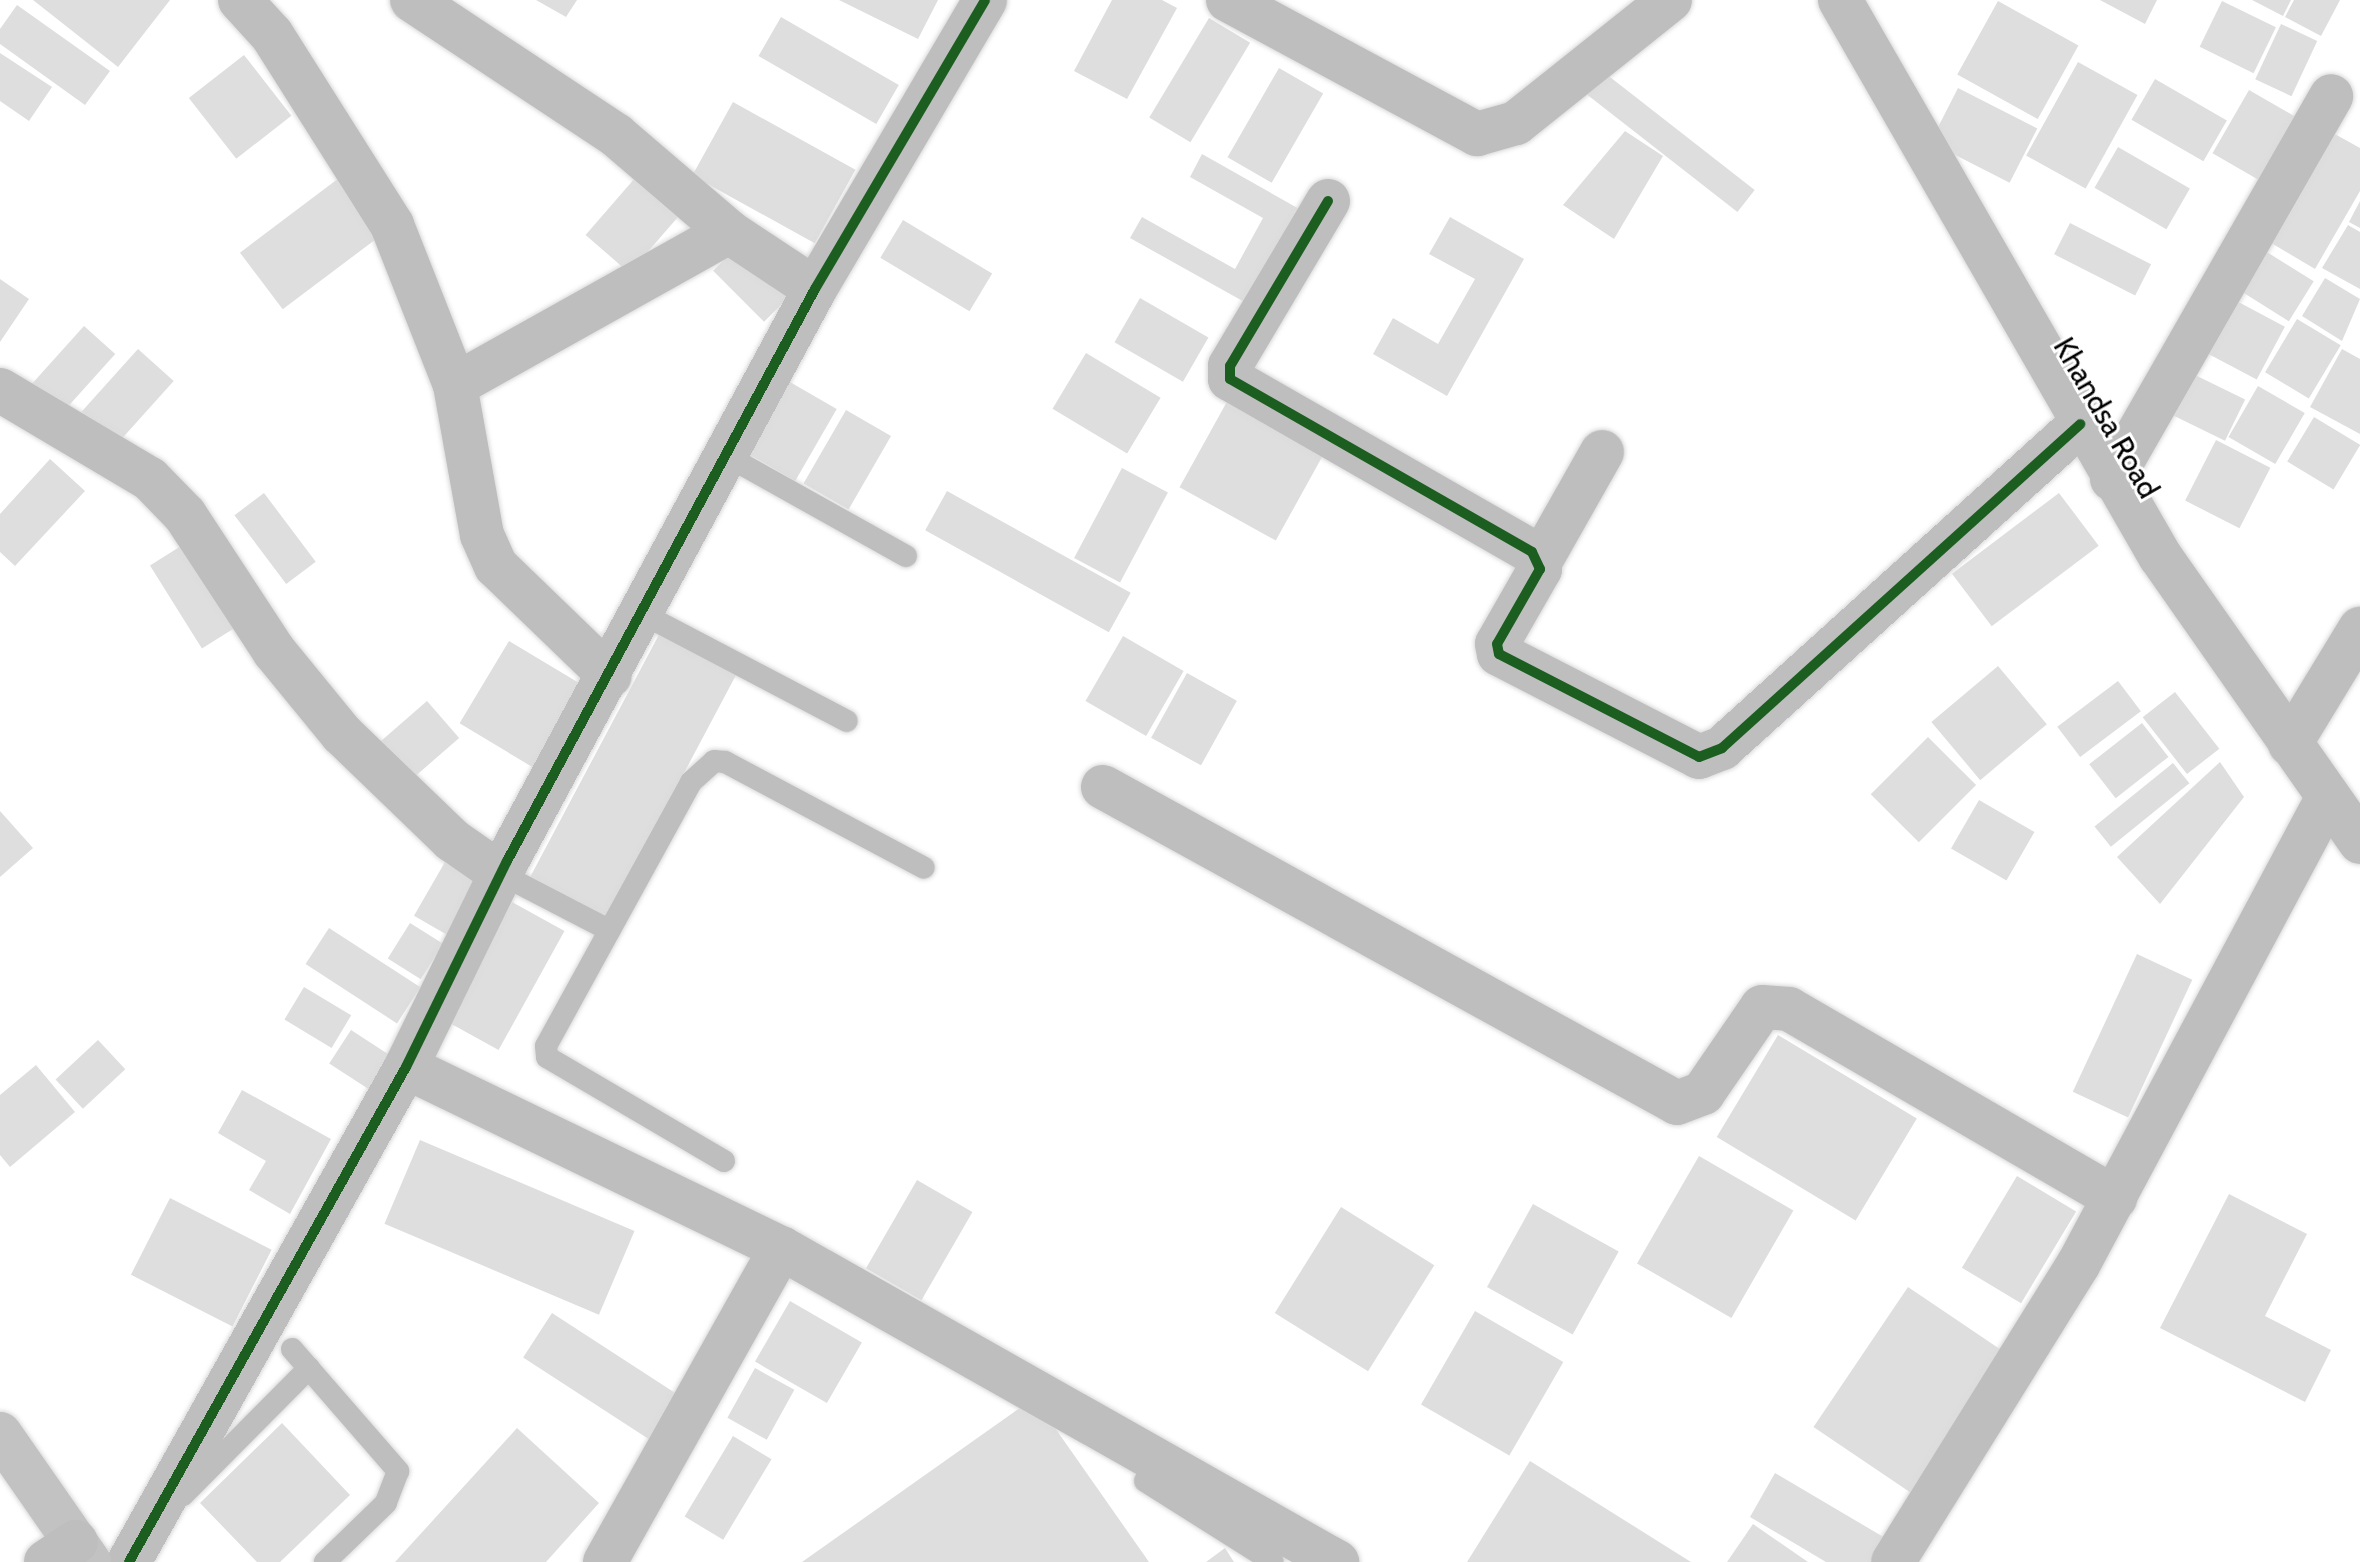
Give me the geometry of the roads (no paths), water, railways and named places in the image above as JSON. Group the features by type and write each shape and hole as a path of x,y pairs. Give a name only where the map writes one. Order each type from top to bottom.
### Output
{"main road":[{"path":"0,1434 70,1555"}],"street":[{"path":"412,0 616,135 729,232 815,289"},
{"path":"138,1547 406,1067 501,874 815,289 985,0"},
{"path":"1228,0 1477,134 1516,123 1670,0"},
{"path":"244,1 367,181 429,309 455,385 482,535 496,566 610,676"},
{"name":"Khandsa Road","path":"1843,2 2112,479 2290,744 2360,842"},
{"path":"2112,479 2331,96"},
{"path":"1328,201 1230,366 1230,379 1541,560"},
{"path":"455,385 729,232"},
{"path":"0,390 150,479 185,515 274,651 342,734 452,840 501,874"},
{"path":"1602,452 1497,644 1499,654 1699,757 1722,748 2080,424"},
{"path":"2290,744 2360,629"},
{"path":"1103,787 1677,1103 1703,1093 1762,1007 1789,1009 2115,1198"},
{"path":"1893,1562 2115,1198 2328,797"},
{"path":"406,1067 781,1248 1337,1562"},
{"path":"605,1562 781,1248"}],"lane":[{"path":"727,456 906,556"},
{"path":"643,614 847,721"},
{"path":"724,1161 547,1057 546,1046 691,782 714,761 924,868"},
{"path":"501,874 609,930"},
{"path":"292,1349 398,1471 386,1503 325,1562"},
{"path":"138,1547 309,1368"},
{"path":"1145,1481 1273,1562"}]}
